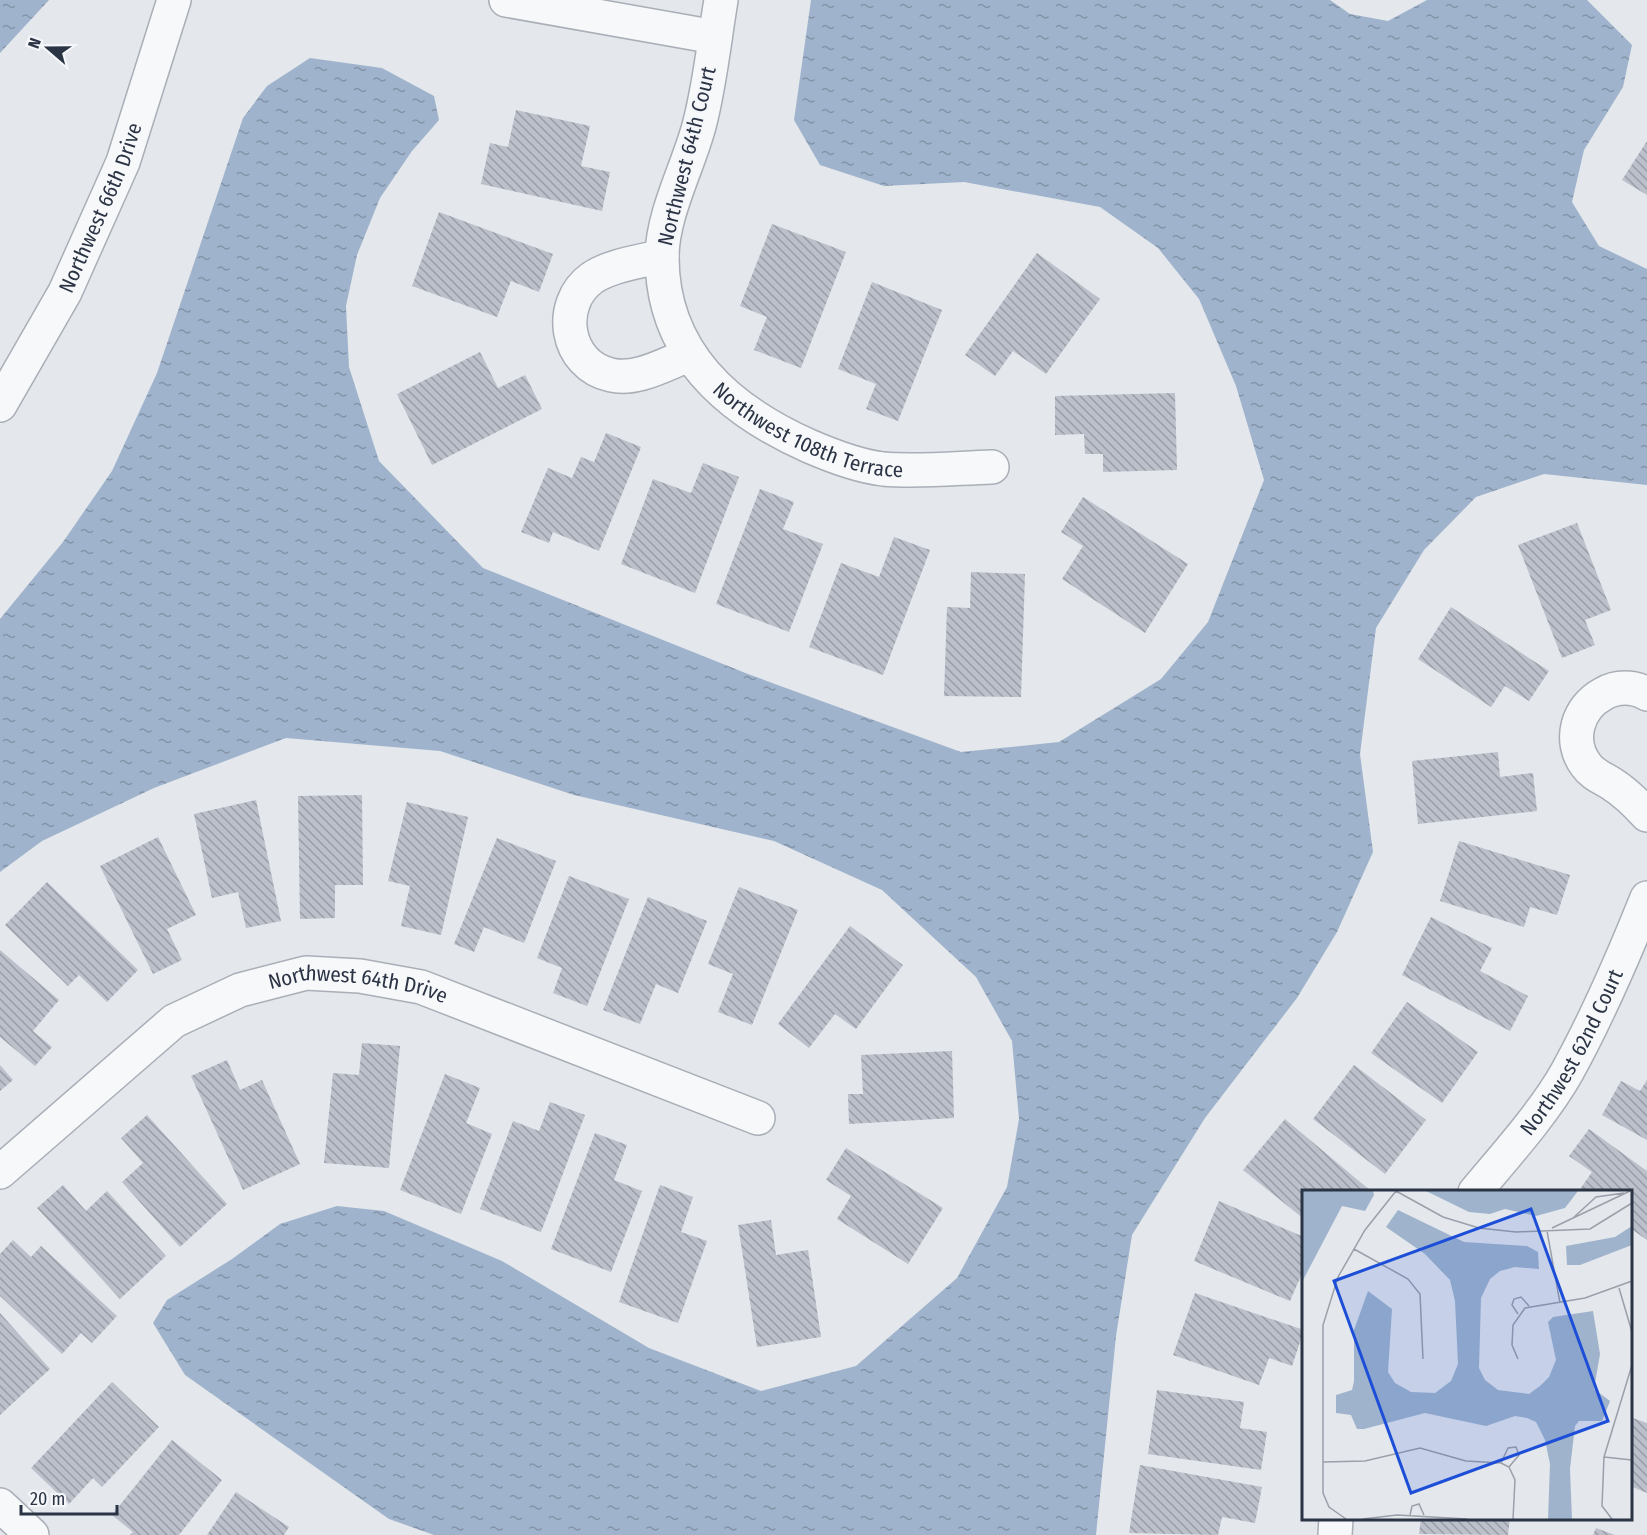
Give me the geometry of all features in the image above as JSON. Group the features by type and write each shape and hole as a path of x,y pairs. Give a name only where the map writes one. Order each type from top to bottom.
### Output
{"street":[{"name":"Northwest 66th Drive","path":"0,405 65,292 123,162 174,0"},
{"path":"506,0 715,37"},
{"name":"Northwest 64th Court","path":"672,312 665,287 662,256 666,230 699,125 721,0"},
{"path":"662,256 593,277 580,290 572,306 569,324 572,342 581,357 594,369 610,375 627,377 644,373 689,355"},
{"name":"Northwest 108th Terrace","path":"672,312 689,355 713,385 747,414 833,456 882,469 993,467"},
{"path":"1647,694 1626,688 1609,690 1594,698 1578,724 1576,739 1587,766 1629,796 1647,815"},
{"name":"Northwest 62nd Court","path":"1476,1190 1512,1148 1566,1074 1614,979 1647,898"},
{"name":"Northwest 64th Drive","path":"0,1172 174,1021 240,990 306,972 360,976 421,987 758,1118"},
{"path":"0,1505 32,1535"},
{"path":"1335,1535 1336,1520"}],"water":[{"path":"0,0 49,0 0,53"},
{"path":"811,0 1330,0 1350,14 1388,21 1427,0 1587,0 1632,45 1623,87 1584,150 1572,202 1599,246 1647,269 1647,485 1544,474 1476,497 1424,550 1376,628 1360,754 1373,852 1337,932 1297,998 1205,1118 1132,1235 1116,1336 1096,1535 434,1535 389,1519 185,1375 153,1323 167,1300 232,1259 280,1224 337,1206 384,1211 502,1261 649,1348 761,1391 856,1366 957,1278 1007,1187 1019,1119 1012,1041 976,977 882,890 774,841 574,795 440,751 286,738 154,788 42,841 0,872 0,619 63,542 112,471 157,373 243,118 267,86 310,58 382,68 434,96 439,120 412,151 380,198 357,255 346,306 349,367 379,461 483,568 748,674 961,752 1059,742 1161,679 1208,622 1264,480 1236,386 1199,299 1158,248 1100,207 964,182 884,186 820,165 794,120"}],"building":[{"path":"516,110 590,126 581,166 610,172 602,211 481,184 490,143 508,147"},
{"path":"1647,141 1647,195 1622,180"},
{"path":"439,212 553,254 539,292 511,281 497,317 412,286"},
{"path":"772,224 846,252 801,368 754,350 767,317 740,306"},
{"path":"1037,253 1100,299 1046,374 1013,351 995,376 965,355"},
{"path":"872,282 942,310 898,421 866,409 876,384 838,369"},
{"path":"480,352 498,388 525,375 542,409 432,465 397,394"},
{"path":"1175,393 1177,470 1103,472 1103,454 1085,454 1084,434 1055,435 1055,396"},
{"path":"606,433 641,447 599,551 553,532 549,543 521,532 548,468 572,478 581,457 594,462"},
{"path":"703,463 739,477 695,593 621,564 653,479 691,493"},
{"path":"760,489 794,502 783,529 823,544 789,632 716,604"},
{"path":"1083,497 1188,564 1145,633 1062,579 1083,546 1061,532"},
{"path":"1577,523 1611,610 1585,620 1595,645 1562,658 1518,545"},
{"path":"894,537 930,550 883,675 809,647 841,563 879,577"},
{"path":"971,572 1025,574 1021,697 944,696 947,607 970,608"},
{"path":"1451,607 1549,671 1529,701 1505,686 1491,707 1418,659"},
{"path":"1498,752 1500,777 1533,773 1537,811 1418,824 1412,761"},
{"path":"362,795 363,885 335,885 335,918 300,919 298,796"},
{"path":"256,800 281,921 246,928 238,892 212,898 194,814"},
{"path":"407,802 468,817 441,935 401,926 410,886 388,881"},
{"path":"158,837 196,915 167,929 182,960 153,974 100,866"},
{"path":"497,838 556,861 524,943 484,927 474,952 454,944"},
{"path":"1459,841 1570,875 1557,915 1530,907 1524,927 1440,901"},
{"path":"569,876 629,899 587,1006 553,993 562,968 537,958"},
{"path":"47,882 138,970 107,1002 79,975 68,986 5,925"},
{"path":"739,887 798,910 752,1025 718,1012 733,974 708,964"},
{"path":"648,897 707,921 678,993 656,984 640,1024 603,1010"},
{"path":"1431,917 1492,948 1480,971 1528,996 1510,1031 1402,975"},
{"path":"850,926 903,965 856,1029 835,1014 809,1048 778,1024"},
{"path":"0,950 59,1000 33,1031 52,1047 35,1066 0,1037"},
{"path":"1407,1002 1478,1052 1442,1103 1371,1053"},
{"path":"362,1043 400,1046 389,1168 324,1163 333,1073 359,1075"},
{"path":"952,1051 954,1118 849,1124 848,1094 863,1094 861,1055"},
{"path":"227,1060 240,1090 262,1080 300,1164 243,1190 191,1076"},
{"path":"0,1065 13,1080 0,1091"},
{"path":"1354,1065 1426,1120 1385,1174 1313,1119"},
{"path":"445,1074 480,1088 466,1123 492,1134 461,1214 400,1190"},
{"path":"1647,1080 1647,1140 1602,1115 1621,1081 1640,1091"},
{"path":"550,1102 585,1115 541,1232 480,1209 513,1121 539,1131"},
{"path":"147,1115 227,1204 180,1247 122,1182 143,1163 121,1138"},
{"path":"1285,1119 1370,1190 1302,1190 1302,1217 1243,1170"},
{"path":"1589,1129 1647,1171 1647,1240 1632,1229 1632,1190 1579,1190 1592,1172 1569,1156"},
{"path":"595,1133 627,1145 614,1180 642,1191 611,1272 551,1249"},
{"path":"846,1148 943,1208 908,1264 837,1219 851,1196 826,1180"},
{"path":"63,1185 86,1211 107,1191 166,1256 120,1299 37,1208"},
{"path":"660,1185 693,1197 681,1232 707,1241 678,1323 619,1302"},
{"path":"1219,1201 1302,1236 1302,1274 1290,1301 1194,1261"},
{"path":"771,1220 776,1255 808,1250 821,1337 757,1347 738,1225"},
{"path":"13,1240 31,1257 41,1246 117,1316 92,1343 81,1333 62,1354 0,1296 0,1254"},
{"path":"1195,1293 1302,1329 1292,1366 1269,1358 1259,1385 1173,1355"},
{"path":"0,1313 50,1369 0,1415"},
{"path":"112,1382 159,1427 102,1487 93,1478 69,1504 31,1468"},
{"path":"1157,1390 1244,1402 1240,1428 1267,1432 1261,1470 1148,1454"},
{"path":"1632,1418 1647,1423 1647,1493 1632,1487"},
{"path":"172,1440 222,1480 179,1535 130,1535 133,1532 112,1515"},
{"path":"1140,1465 1262,1487 1255,1523 1222,1517 1218,1535 1129,1533"},
{"path":"236,1492 289,1527 284,1535 207,1535"},
{"path":"1421,1520 1510,1520 1508,1535 1419,1534"},
{"path":"1596,1528 1615,1535 1593,1535"}]}
